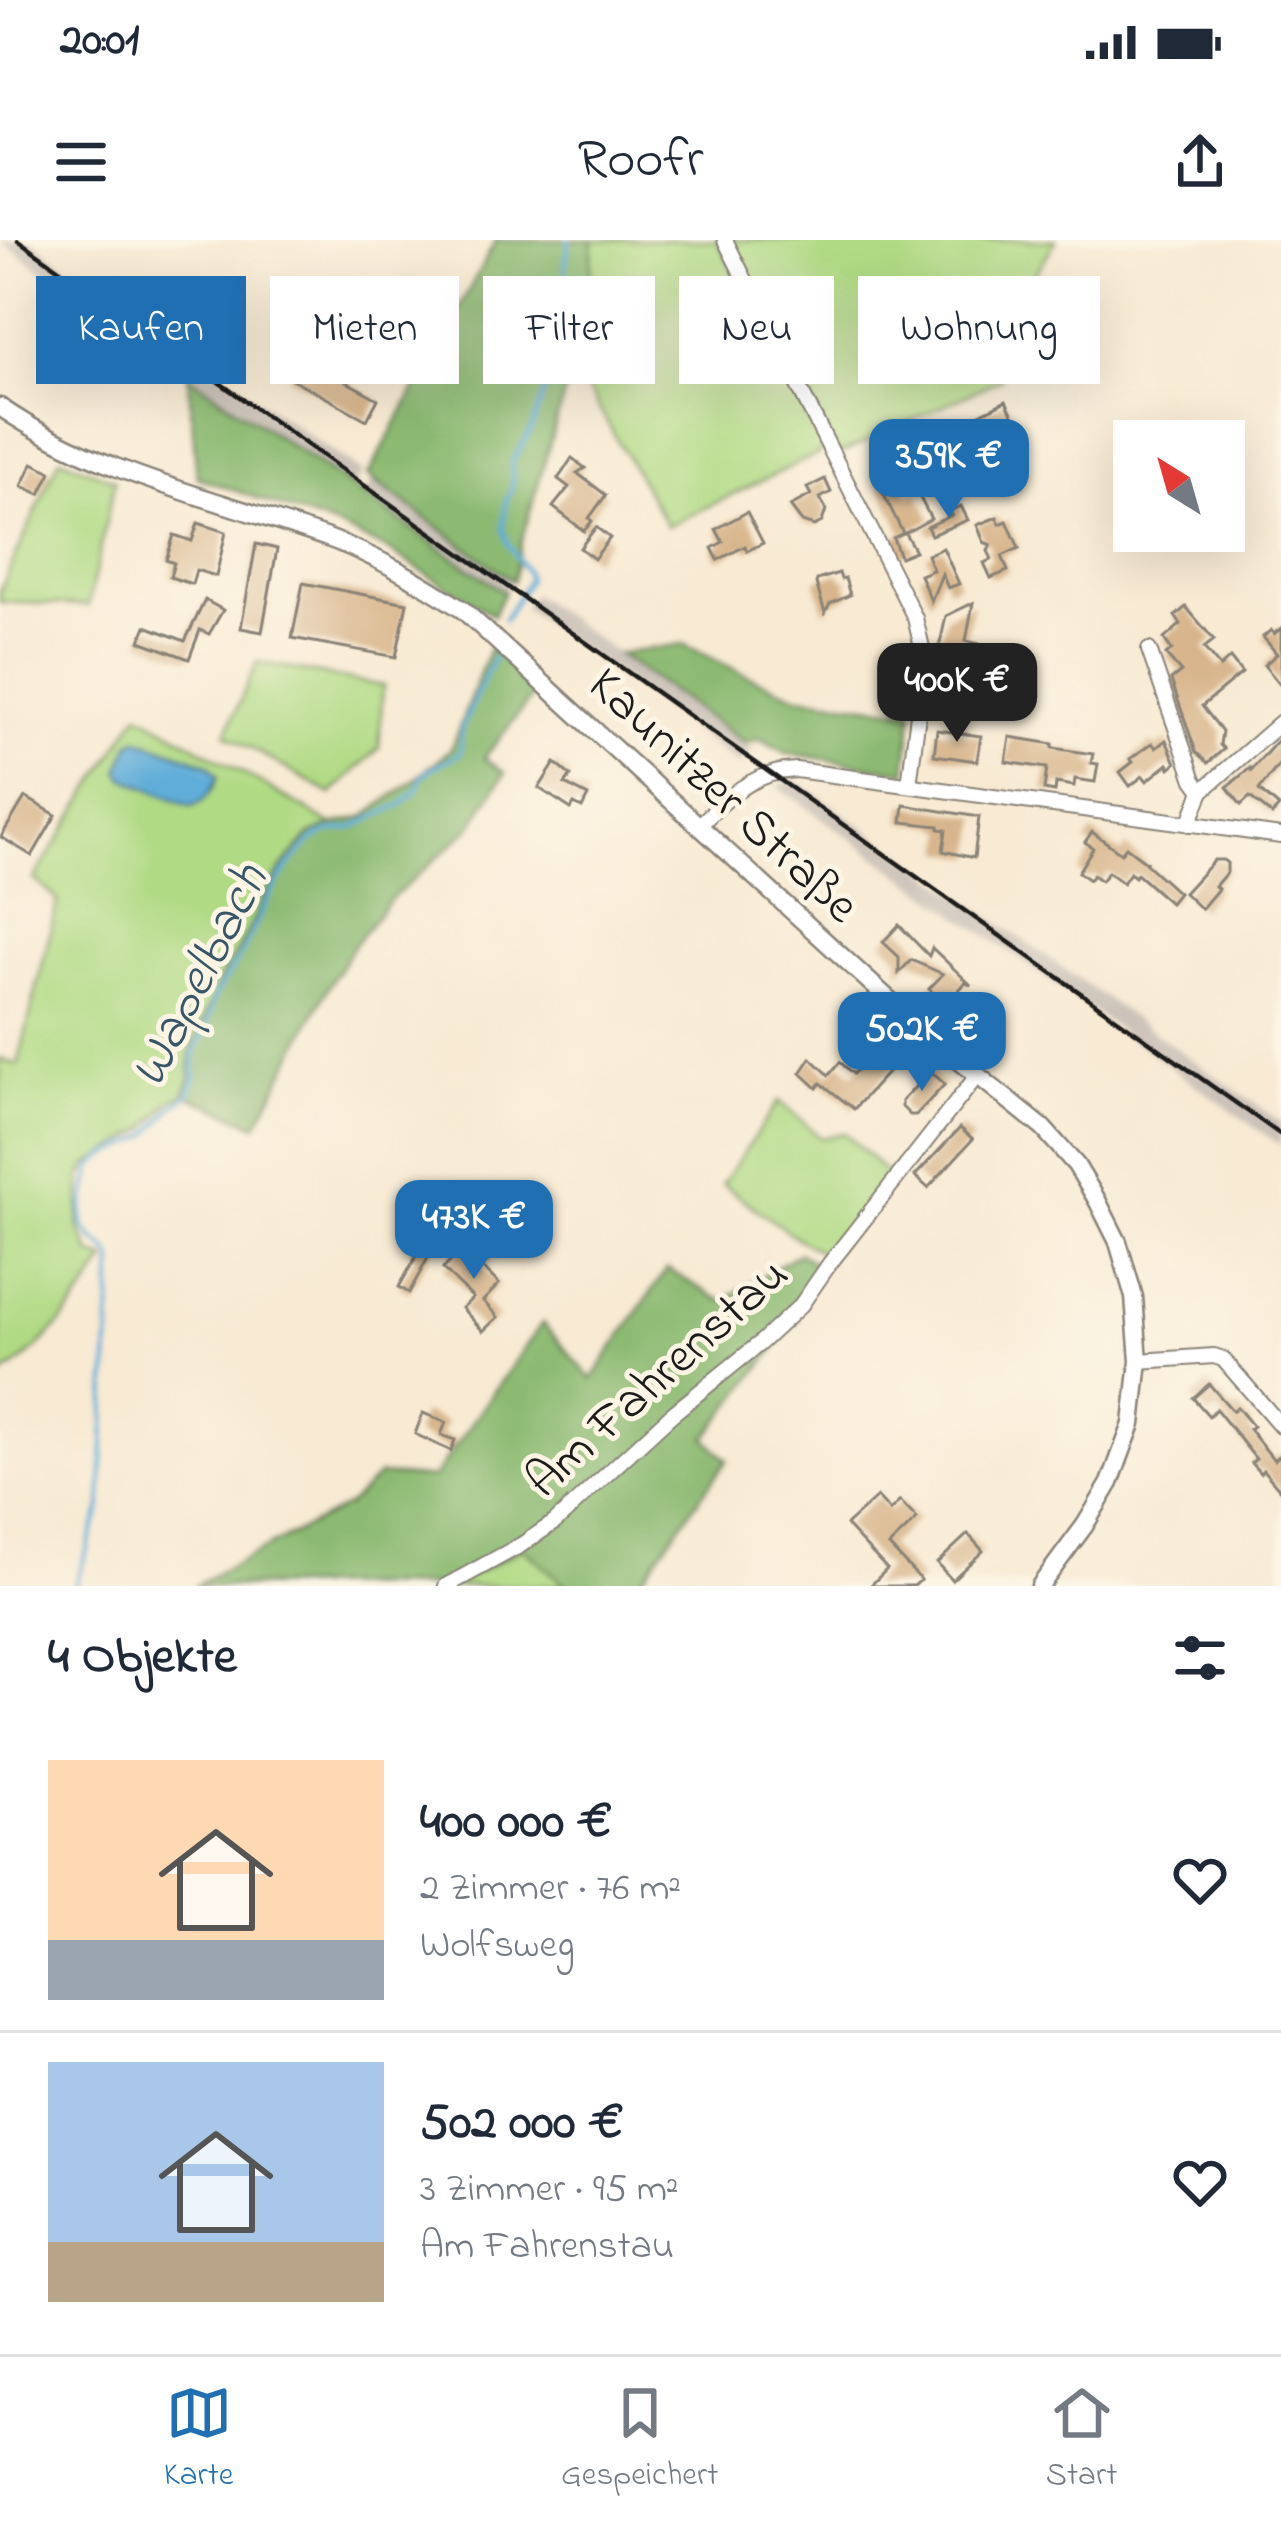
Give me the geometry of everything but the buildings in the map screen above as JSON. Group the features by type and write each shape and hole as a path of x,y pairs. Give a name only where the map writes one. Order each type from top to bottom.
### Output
{"street":[{"path":"724,240 915,618 925,660 909,785"},
{"name":"Kaunitzer Straße","path":"0,407 62,446 335,541 436,592 487,630 931,1038 1042,1128 1076,1165 1118,1242 1134,1297 1139,1361 1132,1424 1110,1483 1040,1586"},
{"path":"1149,650 1193,780 1202,791"},
{"path":"1189,824 1202,791 1281,722"},
{"path":"699,826 732,794 760,776 782,770 1281,836"},
{"name":"Am Fahrenstau","path":"446,1586 555,1522 671,1414 801,1305 977,1076"},
{"path":"1139,1361 1223,1359 1281,1426"}],"shaded area":[{"path":"0,240 31,240 82,276 50,276"},
{"path":"200,384 236,384 363,473 353,487"},
{"path":"373,480 513,581 504,592 364,494"},
{"path":"533,594 753,749 740,766 523,608"},
{"path":"798,781 1281,1122 1281,1146 777,786"}],"green space":[{"path":"496,240 593,240 590,276 483,276 483,384 567,384 513,581 368,476 418,384 459,384 459,308"},
{"path":"593,240 717,240 735,276 679,276 679,384 791,384 822,445 820,453 667,526 585,384 655,384 655,276 590,276"},
{"path":"730,240 1056,240 1034,276 858,276 858,384 989,384 838,455 802,384 834,384 834,276 748,276"},
{"path":"189,384 201,384 504,592 493,615 390,551 197,477"},
{"path":"60,458 115,480 88,606 0,602 0,591"},
{"path":"683,644 798,696 913,711 906,772 787,753 760,739 745,743 618,654"},
{"path":"490,647 539,688 484,758 505,773 471,827 388,902 353,946 257,1125 184,1094 190,1080 191,1051 222,974 287,861 309,836 365,817 451,749"},
{"path":"257,662 383,686 379,748 331,794 226,734"},
{"path":"139,713 333,825 309,836 266,894 222,974 191,1051 190,1080 184,1094 170,1102 146,1129 88,1165 81,1177 79,1227 91,1254 106,1259 60,1324 0,1377 0,1059 18,1065 58,900 34,879"},
{"path":"779,1101 821,1138 845,1133 890,1177 834,1250 823,1253 801,1241 722,1184"},
{"path":"799,1253 822,1268 794,1304 799,1317 706,1438 727,1460 636,1586 567,1586 523,1548 451,1586 194,1586 348,1505 379,1475 433,1478 542,1323 592,1379 667,1269 722,1301"},
{"path":"523,1547 567,1586 451,1586"}],"water":[{"path":"138,739 208,764 218,777 208,796 190,806 124,778 119,770 131,742"}],"waterway":[{"name":"Wapelbach","path":"504,620 528,580 503,528 512,462 530,432 571,317 565,268 569,240"},
{"name":"Wapelbach","path":"75,1586 101,1507 113,1259 83,1226 92,1167 148,1136 190,1093 194,1052 215,995 289,865 313,839 352,828 402,804 432,768 460,753 462,727 494,657"}],"railway":[{"path":"18,240 1281,1135"}]}
